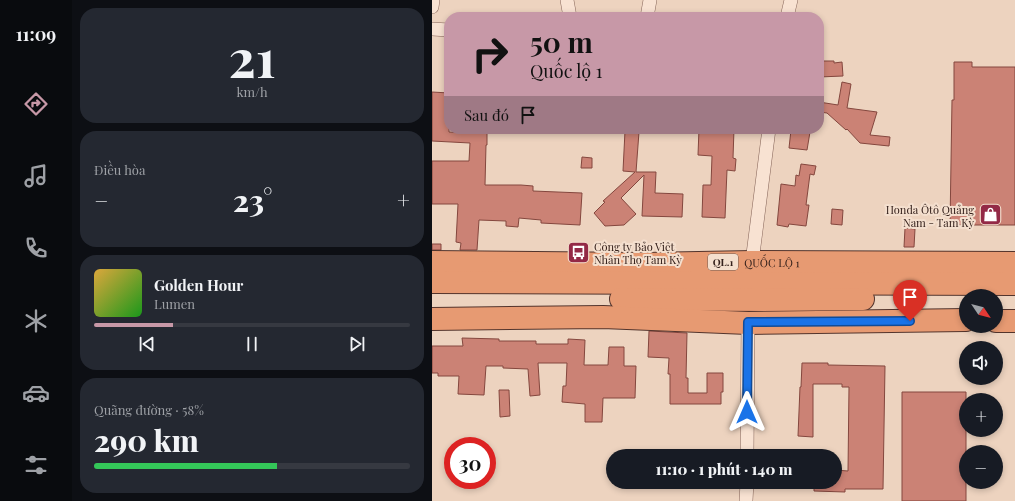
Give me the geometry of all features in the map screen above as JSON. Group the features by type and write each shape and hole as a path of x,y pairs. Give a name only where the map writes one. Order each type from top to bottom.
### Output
{"highway":[{"name":"QUỐC LỘ 1","path":"432,262 645,264 752,262 1015,262"},
{"name":"QUỐC LỘ 1","path":"432,282 1015,284"},
{"path":"432,296 603,308 678,321 748,322 959,320"},
{"path":"432,319 603,308 678,299 762,300 959,298"},
{"path":"1003,298 1015,298"},
{"path":"678,299 678,321"},
{"path":"1003,321 1015,321"}],"street":[{"path":"432,7 433,0"},
{"path":"567,0 569,12"},
{"path":"648,12 650,0"},
{"path":"788,12 791,0"},
{"path":"432,29 444,30"},
{"path":"752,262 768,134"},
{"path":"747,449 748,322"},
{"path":"746,501 747,489"}],"building":[{"path":"824,61 834,61 834,63 842,62 843,76 824,77"},
{"path":"954,62 972,62 972,67 1015,67 1015,225 950,225"},
{"path":"842,82 851,84 847,108 877,112 870,135 890,137 889,146 860,143 847,129 846,130 827,113 824,113 824,103 838,105"},
{"path":"432,92 444,93 444,134 487,134 485,185 521,185 533,186 533,191 582,193 580,225 541,223 541,220 519,218 518,227 506,226 506,221 479,220 477,250 460,250 461,243 456,242 458,204 432,204 432,161 469,161 470,143 432,141"},
{"path":"625,134 639,134 636,172 656,172 655,193 683,194 682,217 642,216 644,175 621,198 636,214 624,225 605,226 594,213 605,202 603,201 635,172 623,171"},
{"path":"699,134 734,134 733,158 736,159 735,171 727,170 725,218 702,217 703,185 711,185 712,156 698,155"},
{"path":"791,134 810,134 807,150 789,148"},
{"path":"582,157 592,158 592,168 581,168"},
{"path":"801,164 816,166 814,175 810,174 806,205 809,205 806,226 789,224 788,227 777,225 781,184 795,186 796,175 799,176"},
{"path":"832,209 843,210 842,225 831,224"},
{"path":"905,228 915,229 914,247 904,247"},
{"path":"432,244 441,244 441,250 432,250"},
{"path":"649,331 687,333 686,378 688,378 688,393 707,393 707,373 723,373 723,392 721,392 721,404 670,404 670,374 668,374 669,358 648,357"},
{"path":"462,338 499,339 499,341 536,341 536,344 568,344 568,339 585,340 584,365 608,365 609,347 624,347 624,366 636,366 635,398 603,398 602,422 585,422 585,404 562,402 563,386 566,386 567,363 538,363 540,395 530,396 528,369 503,368 503,366 486,366 484,395 458,394 459,376 438,376 438,373 432,373 432,346 463,346"},
{"path":"802,363 885,366 883,489 845,489 845,492 814,491 814,489 842,489 842,471 848,471 849,387 842,387 842,384 813,384 813,437 798,436"},
{"path":"499,390 509,390 510,416 500,417"},
{"path":"902,392 966,392 959,393 959,437 966,437 966,445 959,445 959,489 966,489 966,501 902,501"}],"place":[{"name":"Honda Ôtô Quảng Nam - Tam Kỳ","path":"990,215"},
{"name":"Công ty Bảo Việt Nhân Thọ Tam Kỳ","path":"578,252"}],"route":[{"path":"747,412 748,322 910,321"}]}
